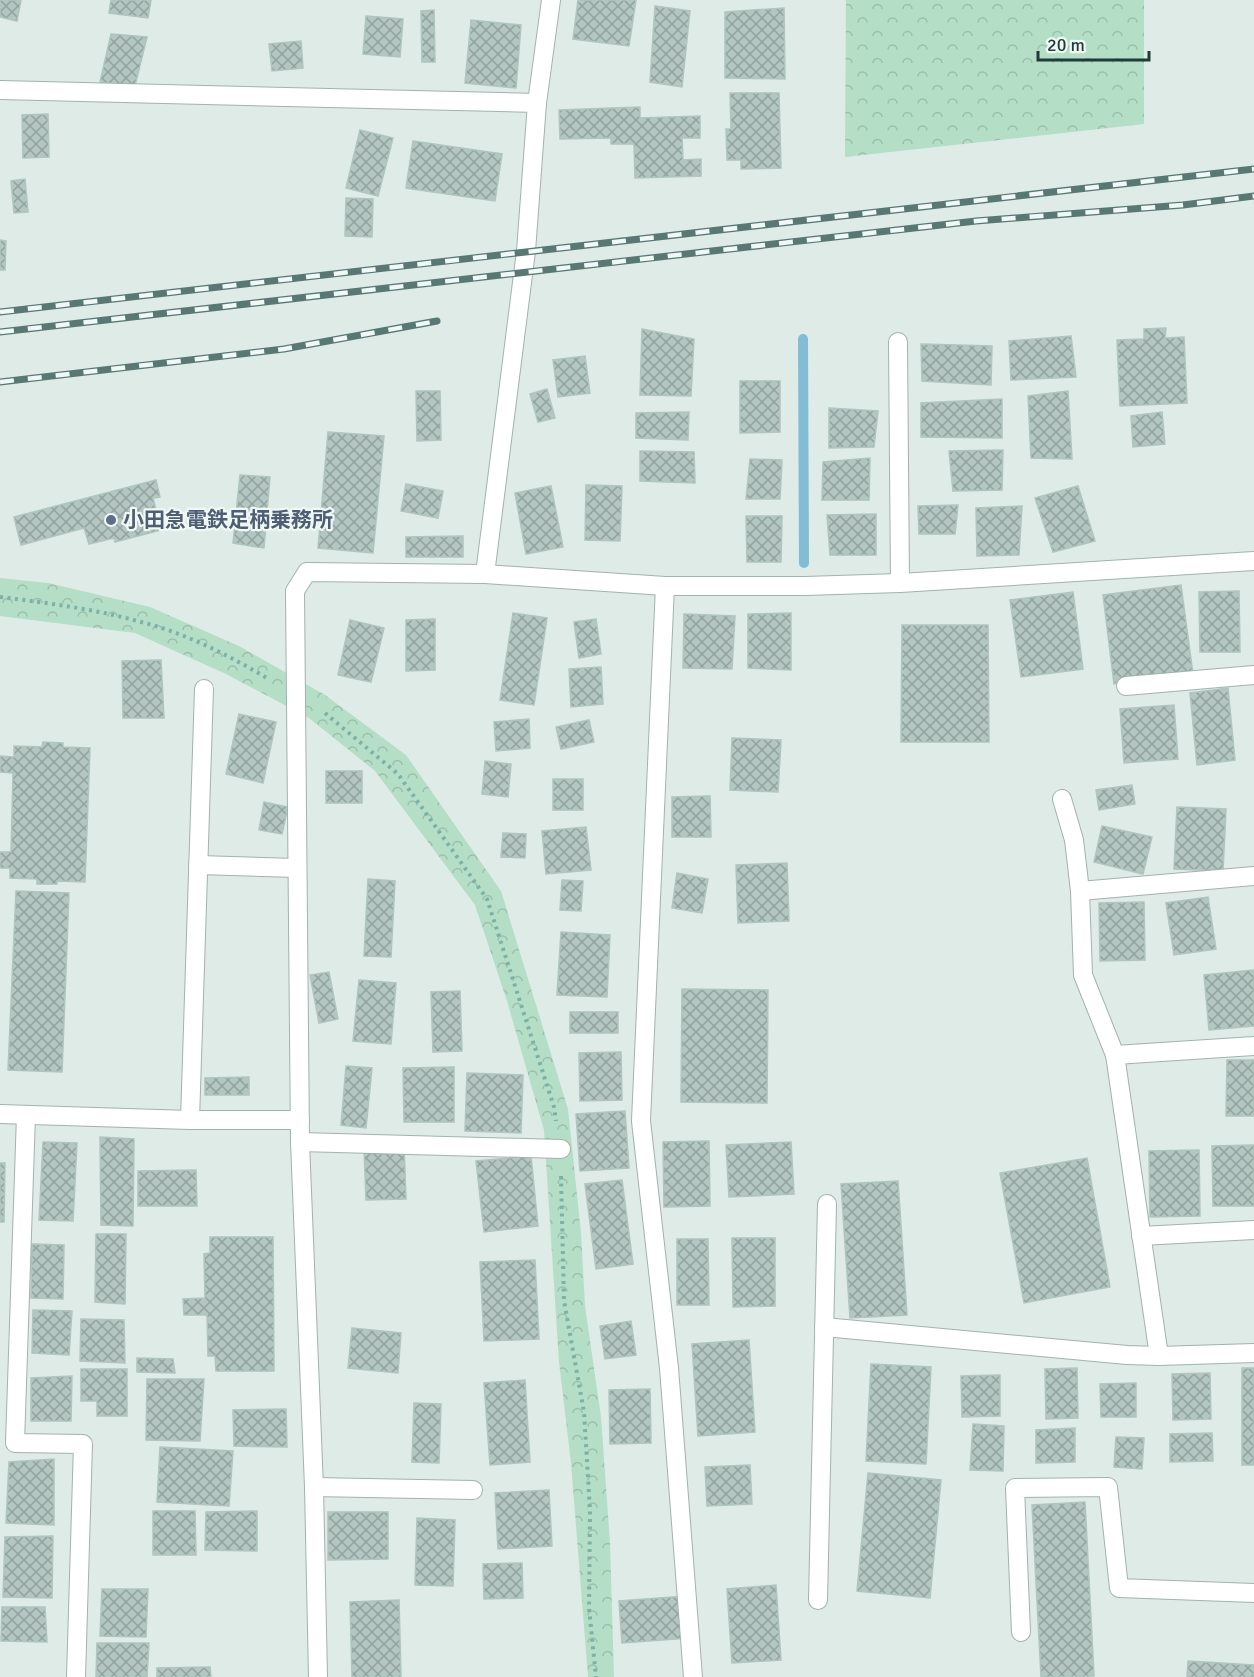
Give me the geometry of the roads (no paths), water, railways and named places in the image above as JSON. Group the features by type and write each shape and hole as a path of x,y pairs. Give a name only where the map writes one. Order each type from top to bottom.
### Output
{"street":[{"path":"485,574 526,251 537,103 551,0"},
{"path":"0,90 537,103"},
{"path":"898,342 900,583"},
{"path":"318,1677 314,1487 300,1142 297,868 295,591 307,572 485,574 665,586 805,586 900,583 1254,561"},
{"path":"665,586 641,1121 669,1368 693,1677"},
{"path":"1126,686 1254,675"},
{"path":"190,1120 204,689"},
{"path":"1062,799 1074,840 1080,891 1083,975 1115,1055 1159,1356"},
{"path":"198,865 297,868"},
{"path":"1080,891 1254,876"},
{"path":"1115,1055 1254,1046"},
{"path":"0,1114 190,1120 300,1120"},
{"path":"26,1115 15,1443 83,1444 76,1677"},
{"path":"300,1142 561,1149"},
{"path":"818,1600 827,1204"},
{"path":"1141,1236 1254,1230"},
{"path":"824,1327 1127,1355 1254,1353"},
{"path":"314,1487 473,1490"},
{"path":"1022,1632 1015,1488 1108,1487 1119,1588 1254,1593"}],"waterway":[{"path":"803,339 804,563"}],"railway":[{"path":"0,312 1254,169"},
{"path":"0,332 976,221 1183,205 1254,196"},
{"path":"0,382 284,349 437,321"}],"place":[{"name":"小田急電鉄足柄乗務所","path":"111,520"}]}
